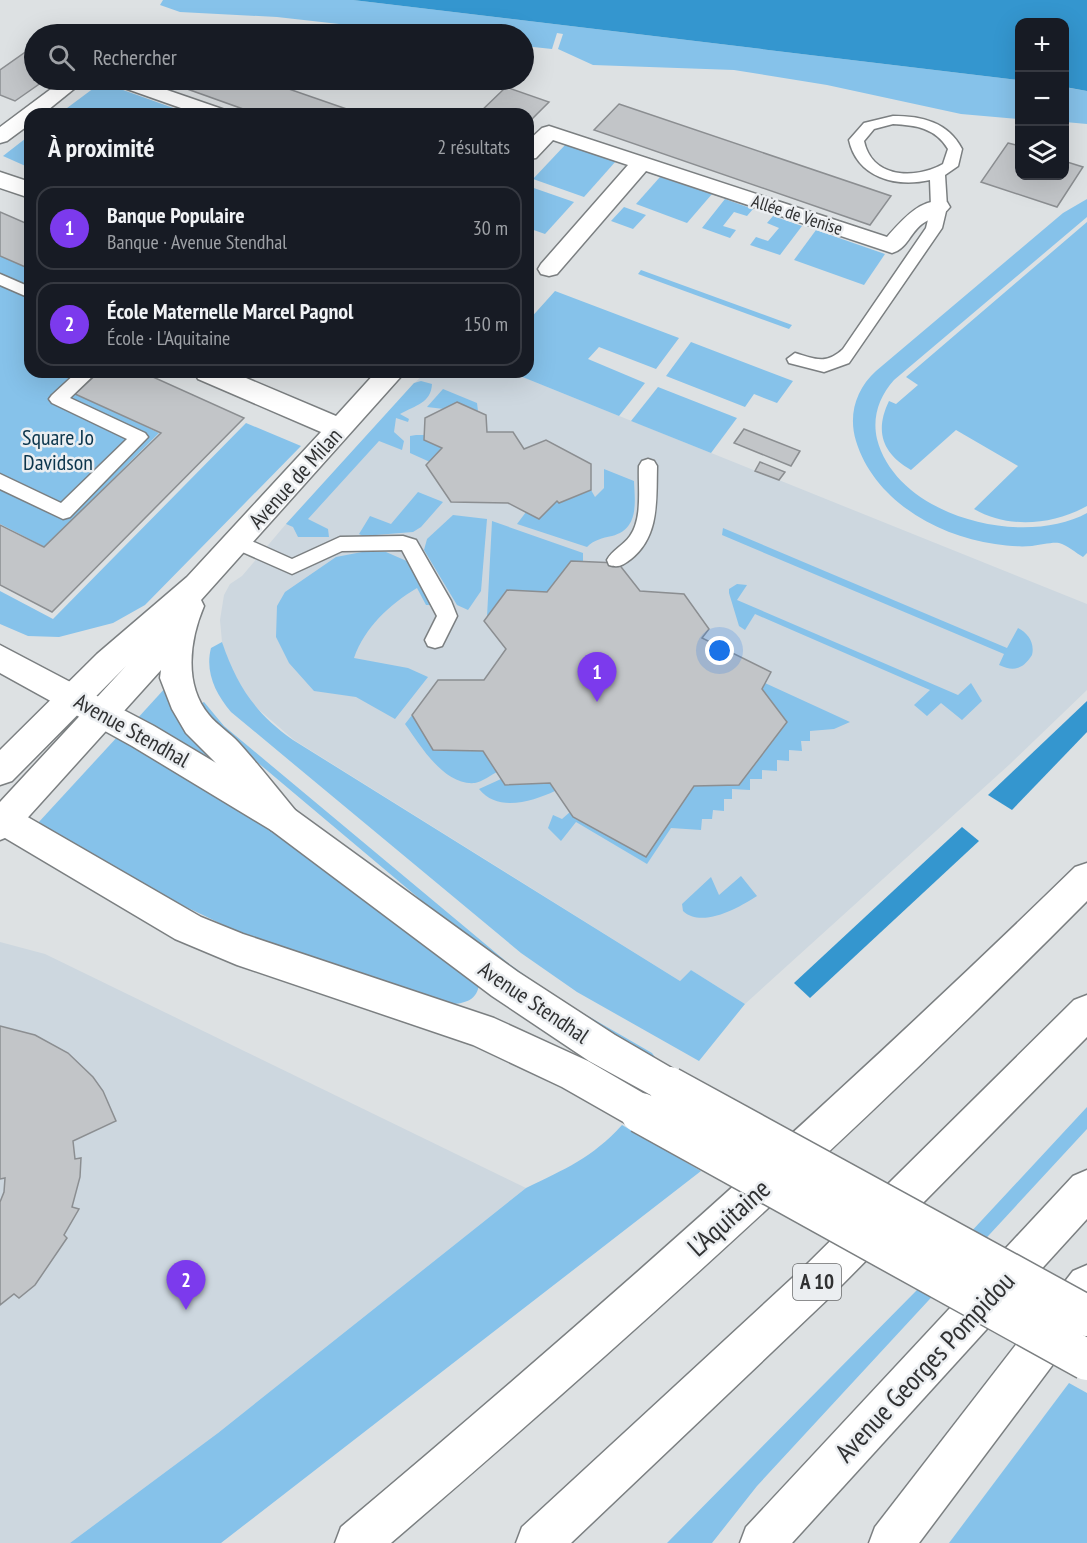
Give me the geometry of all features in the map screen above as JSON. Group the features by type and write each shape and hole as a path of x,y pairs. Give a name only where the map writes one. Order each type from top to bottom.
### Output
{"main road":[{"path":"0,179 24,189"},
{"path":"221,378 339,429"},
{"name":"Avenue de Milan","path":"0,771 72,697 198,585 386,378"},
{"name":"Avenue de Milan","path":"1,821 103,714 178,630 198,585"},
{"path":"178,630 177,678 188,710 197,724 226,751 283,820"},
{"name":"Avenue Stendhal","path":"0,658 201,769 283,820 504,984 602,1048 1087,1316"},
{"name":"Avenue Stendhal","path":"1,821 188,928 237,948 481,1030 544,1058 1087,1360"},
{"name":"L'Aquitaine","path":"357,1543 586,1346 754,1196 961,1004 1087,878"},
{"name":"A 10","path":"538,1543 817,1282 1087,1012"},
{"name":"Avenue Georges Pompidou","path":"762,1543 1087,1190"},
{"path":"891,1543 1087,1286"}],"street":[{"path":"38,108 62,90"},
{"path":"149,90 201,108"},
{"path":"0,137 24,119"},
{"name":"Allée de Venise","path":"534,147 549,132 892,246 914,219 939,207"},
{"path":"549,269 642,162"}],"lane":[{"path":"907,120 926,124 942,132 955,149 954,161 937,174 909,178 881,172 861,158 856,149 856,140 860,133 880,122 907,120"},
{"path":"795,359 822,368 842,362 934,228 939,207 937,174"},
{"path":"0,279 24,290"},
{"path":"0,481 63,512 139,437 58,399 81,378"},
{"path":"616,560 637,544 644,530 648,466"},
{"path":"238,542 292,567 340,544 403,543 410,545 444,606 447,616 435,640"}],"shaded area":[{"path":"353,0 1087,0 1087,91 1069,88 1069,18 1015,18 1015,80"},
{"path":"420,378 525,378 1087,604 1087,690 1010,764 745,1004 691,970 680,981 294,740 251,703 227,663 220,620 224,595 230,584 242,576 286,524"},
{"path":"1087,701 1087,732 1012,810 988,795"},
{"path":"962,827 979,841 810,998 794,983"},
{"path":"0,942 45,954 526,1188 218,1433 70,1543 0,1543"}],"green space":[{"path":"163,0 353,0 1015,80 1015,119 961,114 827,85 734,70 593,65 558,49 563,34 557,33 552,49 534,47 534,24 339,24 277,17 180,12 160,5"},
{"path":"1069,88 1087,91 1087,124 1069,122"},
{"path":"91,90 123,90 173,108 67,108"},
{"path":"24,140 24,165 3,156"},
{"path":"566,144 616,161 584,197 534,178"},
{"path":"660,177 712,194 687,223 636,204"},
{"path":"534,188 574,202 545,234 534,230"},
{"path":"725,199 753,209 747,216 734,212 723,226 736,230 730,238 702,228"},
{"path":"1087,199 1087,217 894,380 884,393 875,423 877,439 889,466 909,488 935,506 966,518 998,526 1030,527 1060,523 1087,513 1087,553 1083,557 1059,543 1009,546 973,540 951,533 911,512 877,481 856,441 853,422 855,403 863,386 876,371 1063,213"},
{"path":"624,207 646,215 633,229 611,221"},
{"path":"773,216 802,226 780,255 750,245 756,237 768,241 779,228 767,223"},
{"path":"1087,222 1087,506 1045,521 1001,520 974,509 1018,466 956,430 911,470 894,457 884,441 882,423 884,412 889,401 896,404 918,385 906,377"},
{"path":"816,230 885,254 864,285 794,260"},
{"name":"Square Jo Davidson","path":"0,256 24,266 24,378 91,378 75,393 159,433 45,547 0,524"},
{"path":"641,270 792,325 789,329 638,274"},
{"path":"555,291 679,338 656,369 599,347 588,359 645,383 619,416 525,378 534,378 534,314"},
{"path":"691,342 793,381 777,403 754,394 745,407 666,376"},
{"path":"421,381 432,384 429,395 422,403 400,414 409,419 408,422 396,418 394,432 404,441 402,450 379,441 308,519 328,529 329,537 298,537 293,527 286,524 414,383"},
{"path":"658,387 737,418 711,453 631,421"},
{"path":"443,389 477,403 478,411 457,402 444,409 427,407"},
{"path":"246,423 301,446 145,605 113,623 59,637 28,636 0,624 0,591 53,619"},
{"path":"424,435 424,440 442,448 430,462 410,453 410,436"},
{"path":"604,469 634,481 634,514 627,528 621,533 598,540 587,547 517,524 526,512 539,519 557,501 559,503 591,490 595,497 604,488"},
{"path":"418,492 443,502 421,527 413,532 363,536 359,534 370,516 391,524"},
{"path":"453,515 487,519 481,591 468,610 457,605 424,550 427,539"},
{"path":"492,521 583,553 583,562 571,561 547,592 487,617"},
{"path":"723,528 1007,648 1018,628 1030,639 1032,655 1018,668 999,665 1004,654 722,535"},
{"path":"362,552 386,552 409,562 431,605 426,605 417,588 379,618 365,636 354,658 408,668 428,677 395,719 356,697 314,691 289,663 276,637 277,606 285,592 336,557"},
{"path":"737,584 747,585 737,600 958,695 971,683 982,701 962,720 941,703 927,716 914,705 930,690 755,614 745,630 739,626 729,593 729,589"},
{"path":"222,642 234,672 249,697 268,719 293,740 680,981 691,970 745,1004 699,1061 577,992 521,953 231,712 216,690 210,674 211,648"},
{"path":"765,683 850,722 834,729 810,731 810,741 801,741 802,751 789,750 789,761 777,760 777,771 762,770 762,779 750,779 750,790 732,789 732,799 724,799 724,811 713,810 712,819 702,819 701,830 671,828 647,864 576,822 561,841 548,828 553,815 562,819 570,812 694,786 739,785 787,722 762,689"},
{"path":"167,686 216,763 136,720"},
{"path":"204,702 224,726 508,963 555,997 652,1053 662,1067 573,1017 440,916 219,730 198,705"},
{"path":"412,715 433,750 483,751 497,772 475,783 453,778 426,753 405,724"},
{"path":"119,735 237,805 479,979 475,995 469,1000 453,1004 234,930 157,893 38,823"},
{"path":"501,779 505,785 550,783 555,791 526,801 506,803 496,801 479,789"},
{"path":"741,876 757,896 741,906 721,914 700,918 683,911 682,904 711,877 719,895"},
{"path":"1087,1107 1087,1129 757,1486 712,1543 667,1543 916,1291"},
{"path":"622,1125 701,1171 221,1543 70,1543 218,1433 526,1188 589,1154"},
{"path":"1069,1383 1087,1393 1087,1543 949,1543"}],"building":[{"path":"24,53 24,90 31,90 15,101 0,95 0,70"},
{"path":"190,90 292,90 344,108 240,108"},
{"path":"503,90 515,90 549,102 534,117 534,108 484,108"},
{"path":"619,104 891,196 870,225 594,130"},
{"path":"1008,143 1015,145 1015,180 1069,180 1069,163 1083,167 1057,207 981,182"},
{"path":"0,212 24,222 24,266 0,256"},
{"path":"92,378 155,378 244,418 52,612 0,585 0,525 44,547 161,433 75,394"},
{"path":"457,402 486,415 487,432 513,432 524,449 546,440 591,464 591,490 559,503 557,501 539,519 508,503 451,502 426,465 442,448 424,440 425,418"},
{"path":"744,429 800,451 791,466 734,443"},
{"path":"760,462 785,472 779,480 755,471"},
{"path":"571,561 618,563 640,591 684,594 709,629 702,638 771,672 762,689 787,722 739,785 694,786 646,857 573,817 550,783 505,785 483,751 433,750 412,715 438,680 484,680 506,649 484,621 507,590 547,592"},
{"path":"0,1026 35,1035 68,1053 93,1077 103,1091 116,1121 73,1141 75,1159 81,1158 80,1177 72,1207 79,1209 64,1235 67,1238 35,1285 19,1298 14,1294 0,1305 0,1202 4,1192 5,1178 0,1179"}],"place":[{"name":"Banque Populaire","path":"597,702"},
{"name":"École Maternelle Marcel Pagnol","path":"186,1310"}]}
